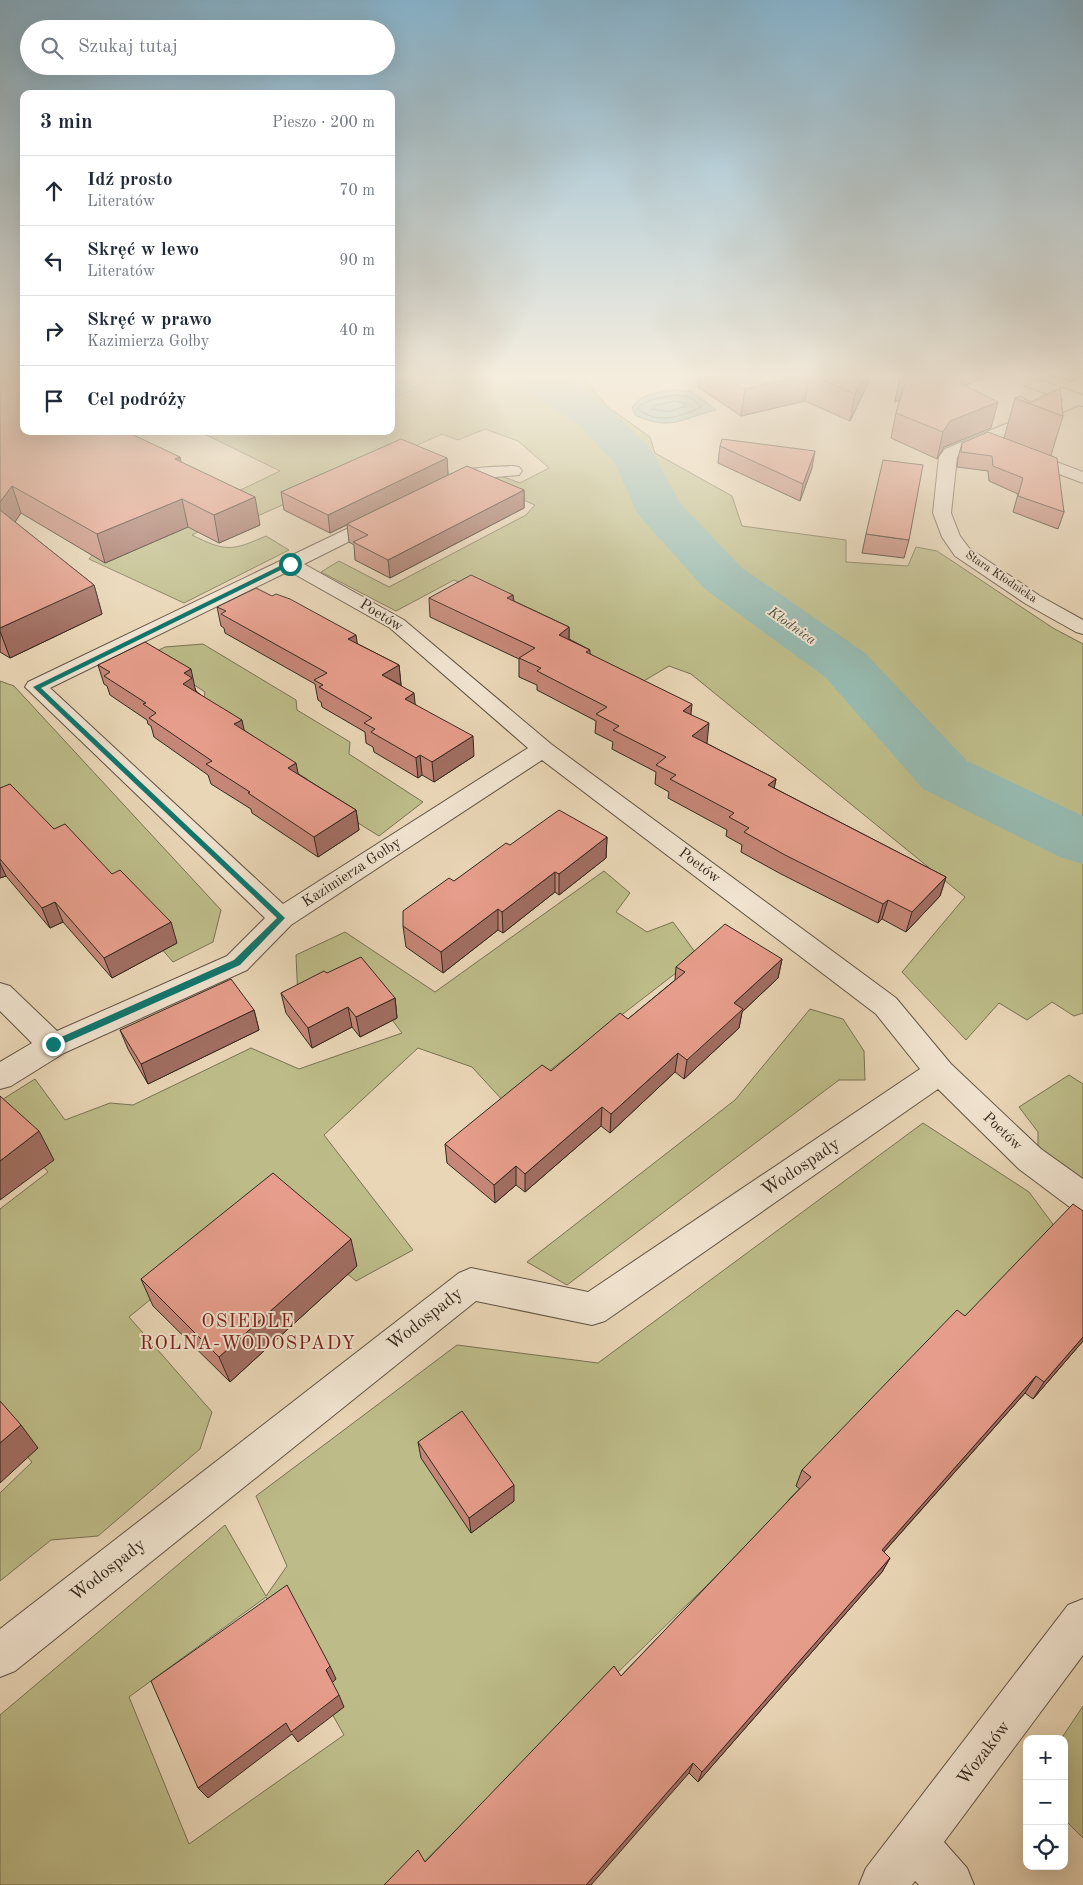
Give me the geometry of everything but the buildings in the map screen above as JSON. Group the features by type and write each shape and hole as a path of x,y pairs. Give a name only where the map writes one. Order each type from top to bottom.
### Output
{"street":[{"name":"Stara Kłodnicka","path":"948,461 942,512 951,537 962,552 1034,600 1083,628"},
{"path":"1039,461 1083,478"},
{"path":"427,495 470,474 513,471"},
{"path":"281,918 36,687 402,508"},
{"name":"Poetów","path":"290,564 397,624 543,749 886,1006 940,1072 1030,1159 1083,1198"},
{"name":"Kazimierza Gołby","path":"0,1077 53,1044 237,963 281,918 543,749"},
{"path":"0,994 53,1044"},
{"name":"Wodospady","path":"0,1656 471,1284 592,1310 940,1072"},
{"name":"Wozaków","path":"884,1885 1083,1620"},
{"path":"915,1845 950,1885"}],"shaded area":[{"path":"259,461 381,461 251,519 236,513 192,535 221,547 229,548 245,545 266,536 289,550 184,603 89,559 100,546 226,497 280,471"},
{"path":"541,461 669,461 732,496 742,526 846,540 846,562 908,566 916,547 937,551 1053,628 1083,644 1083,1013 1074,1016 1052,1002 1027,1020 999,1003 966,1040 902,972 965,897 691,674 669,666 632,688 515,615 519,608 454,580 396,611 321,572 339,561 389,587 526,515 535,505 486,484 501,476 520,483 549,468"},
{"path":"203,644 296,700 297,710 350,742 349,754 423,802 379,836 305,790 307,779 249,743 253,736 203,703 205,692 149,655 165,647"},
{"path":"0,681 14,686 221,910 213,942 173,962 116,896 0,811"},
{"path":"604,871 630,893 616,912 647,932 673,922 698,956 506,1104 472,1067 418,1048 324,1135 413,1250 356,1281 265,1206 129,1317 212,1412 200,1449 98,1536 51,1540 0,1581 0,1493 32,1462 0,1426 0,1209 48,1172 0,1115 0,1101 35,1079 65,1120 110,1103 133,1105 251,1048 299,1069 402,1033 362,980 298,1000 296,955 345,932 435,992"},
{"path":"810,1009 843,1019 864,1051 865,1080 839,1080 567,1285 527,1262 735,1100"},
{"path":"1069,1075 1083,1084 1083,1184 1038,1155 1038,1132 1019,1107"},
{"path":"923,1123 1029,1192 1058,1231 789,1499 782,1512 400,1885 0,1885 0,1715 225,1525 266,1596 287,1566 256,1496 457,1345 598,1363","holes":["266,1597 344,1735 189,1844 129,1697"]},
{"path":"1083,1706 1083,1838 1068,1823 1068,1735 1064,1735"}],"waterway":[{"name":"Kłodnica","path":"636,461 659,509 723,578 845,665 945,775 1083,842"}],"district":[{"name":"OSIEDLE ROLNA-WODOSPADY","path":"248,1333"}],"route":[{"path":"53,1044 237,963 281,918 36,687 290,564"}]}
